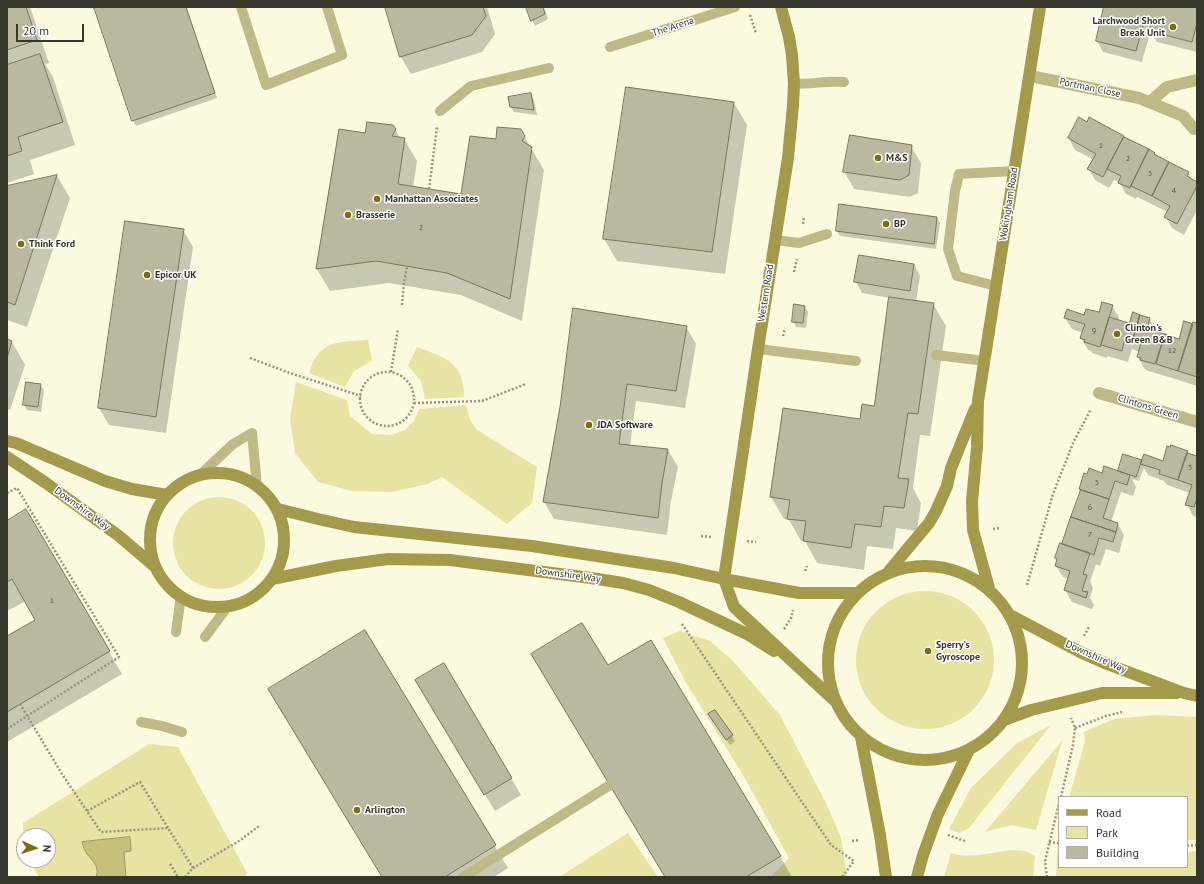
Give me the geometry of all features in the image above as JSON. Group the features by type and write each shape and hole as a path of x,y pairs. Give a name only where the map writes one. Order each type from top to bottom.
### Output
{"street":[{"name":"Western Road","path":"724,579 788,158 794,84 789,36 781,7"},
{"name":"Wokingham Road","path":"989,588 973,530 972,501 977,447 978,401 1040,7"},
{"name":"Portman Close","path":"1030,76 1139,98 1183,116 1194,129"},
{"path":"1150,102 1167,87 1197,80"},
{"name":"Clintons Green","path":"1099,392 1197,422"},
{"name":"Wokingham Road","path":"889,571 929,523 936,511 947,486 951,468 978,401"},
{"path":"7,441 16,443 105,481 132,489 167,495"},
{"name":"Downshire Way","path":"7,457 46,483 119,536 154,566"},
{"path":"278,509 284,547 272,579 256,596 237,605 209,608 188,601 167,586 154,566 150,551 151,528 157,510 167,495 184,482 200,475 216,473 243,478 257,486 278,509 318,520 354,527 532,546 674,568 798,593 858,593"},
{"name":"Downshire Way","path":"272,579 336,566 388,559 450,560 623,583 649,590 679,602 747,634 770,649 834,700"},
{"path":"724,579 734,607 834,700 851,728 861,737 898,756 934,760 969,750 986,739 1004,720 1017,698 1022,663 1010,615 1001,600 989,588 970,577 950,571 919,567 889,571 871,581 851,600 833,630 829,649 829,675 834,700"},
{"name":"Downshire Way","path":"1010,615 1087,655 1184,693 1197,696"},
{"name":"Downshire Way","path":"1004,720 1031,710 1102,693 1184,693"},
{"path":"861,737 880,835 886,877"},
{"path":"917,877 923,855 938,814 969,750"}],"lane":[{"path":"241,7 266,85 342,55 327,7"},
{"name":"The Arena","path":"610,47 735,7"},
{"path":"440,110 471,86 549,68"},
{"path":"794,84 830,81 844,82"},
{"path":"996,286 957,276 948,249 955,192 959,174 1014,171"},
{"path":"775,240 799,243 827,234"},
{"path":"758,349 856,361"},
{"path":"936,355 985,361"},
{"path":"200,475 233,444 252,433 257,486"},
{"path":"176,632 181,596"},
{"path":"205,637 228,606"},
{"path":"141,722 182,732"},
{"path":"463,877 610,785"}],"path":[{"path":"749,14 756,33"},
{"path":"429,189 440,110"},
{"path":"402,305 407,266"},
{"path":"391,372 398,328"},
{"path":"250,358 290,374 361,396"},
{"path":"384,372 391,372 401,376 408,382 413,389 414,403 409,415 403,421 395,425 386,426 377,424 367,416 361,405 361,396 363,387 368,380 375,375 384,372"},
{"path":"414,403 482,401 526,384"},
{"path":"1027,585 1053,494 1074,443 1099,392"},
{"path":"7,493 16,488 119,657 7,728"},
{"path":"993,529 999,528"},
{"path":"701,536 716,538"},
{"path":"747,541 756,542"},
{"path":"805,571 807,566"},
{"path":"784,629 791,618 794,607"},
{"path":"680,621 831,845 854,861 842,877"},
{"path":"20,704 62,774 101,832 168,828"},
{"path":"1075,728 1127,710"},
{"path":"1061,796 1073,745 1075,728 1071,715"},
{"path":"87,811 140,782 193,868"},
{"path":"1047,877 1045,861 1058,807"},
{"path":"185,877 193,868 259,826"},
{"path":"947,835 965,841"},
{"path":"852,841 860,840"},
{"path":"1050,842 1058,842"},
{"path":"170,864 178,877"}],"green space":[{"path":"368,340 372,361 354,371 345,387 309,373 318,354 331,345 348,341"},
{"path":"417,347 445,358 457,369 461,376 464,397 425,399 421,381 408,366"},
{"path":"296,382 347,400 350,416 372,434 391,435 405,430 414,421 419,409 466,405 470,420 477,430 537,467 532,503 507,524 442,477 427,484 392,492 352,491 318,482 295,453 290,419"},
{"path":"219,497 237,501 251,511 261,525 265,543 261,561 251,575 237,585 219,589 201,585 187,575 177,561 173,543 177,525 187,511 201,501"},
{"path":"918,591 932,591 958,599 974,611 986,627 989,634 993,647 993,673 989,686 986,693 974,709 958,721 951,724 932,729 918,729 892,721 876,709 864,693 861,686 856,667 856,653 864,627 876,611 892,599 899,596"},
{"path":"680,631 710,641 733,661 780,715 826,803 841,838 847,877 771,877 789,858 743,775 685,681 663,638"},
{"path":"1156,715 1197,717 1197,840 1188,840 1188,796 1069,796 1085,742 1084,732 1114,719"},
{"path":"1051,725 969,828 960,833 949,829 971,788 1017,743"},
{"path":"1062,741 1036,830 1011,825 985,832"},
{"path":"149,744 178,747 247,873 245,877 39,877 34,868 56,868 56,828 23,828 23,823"},
{"path":"628,833 658,877 559,877"},
{"path":"1010,850 1025,851 1035,856 1033,877 944,877 951,853 958,855 973,855"},
{"path":"1057,851 1058,868 1188,868 1188,852 1197,851 1197,877 1056,877"}],"shaded area":[{"path":"130,837 131,851 124,852 126,877 96,877 97,870 94,862 86,853 82,842"}],"building":[{"path":"7,7 26,7 37,40 7,50"},
{"path":"94,7 186,7 215,93 132,121"},
{"path":"385,7 483,7 486,16 472,35 400,57"},
{"path":"526,7 543,7 545,14 531,21"},
{"name":"Larchwood Short Break Unit","path":"1104,7 1197,7 1197,23 1192,42 1149,31 1151,24 1144,22 1136,51 1096,41"},
{"path":"40,54 63,122 18,137 22,151 7,156 7,65"},
{"path":"626,87 734,102 712,252 603,239"},
{"path":"531,93 534,110 510,107 508,97"},
{"path":"1079,117 1087,122 1089,117 1124,136 1103,177 1087,169 1096,154 1068,138"},
{"path":"367,122 393,125 396,129 392,136 405,138 398,184 461,194 470,136 496,139 497,127 521,129 525,136 522,141 532,147 510,299 447,273 376,261 316,269 339,129 365,133"},
{"name":"M&S","path":"850,135 912,145 909,175 900,180 843,172"},
{"path":"1124,137 1149,149 1130,188 1118,183 1121,176 1107,169"},
{"path":"1149,149 1155,153 1154,154 1169,162 1152,196 1131,186"},
{"path":"1169,162 1189,172 1187,176 1197,182 1197,186 1177,224 1164,217 1170,206 1152,196"},
{"name":"Think Ford","path":"57,175 15,305 7,302 7,186"},
{"name":"BP","path":"839,204 937,217 934,244 836,231"},
{"name":"Epicor UK","path":"125,221 184,229 156,417 98,408"},
{"path":"859,255 914,264 910,291 854,282"},
{"path":"889,297 934,303 918,414 908,413 898,478 909,479 904,508 884,506 881,527 855,524 851,548 803,541 806,521 787,519 790,500 770,497 783,408 860,419 862,404 874,406"},
{"path":"1102,302 1113,305 1100,347 1084,342 1085,340 1080,338 1085,324 1064,318 1067,309 1084,315 1086,309 1099,312"},
{"path":"794,304 805,306 803,323 792,322"},
{"name":"JDA Software","path":"573,308 687,326 676,391 627,384 619,444 668,449 658,518 543,502 560,407"},
{"path":"1133,312 1140,315 1133,340 1125,338 1122,351 1101,345 1109,317 1129,323"},
{"path":"1140,315 1150,318 1147,329 1165,334 1155,364 1140,360 1141,358 1137,357 1141,343 1133,340"},
{"path":"1184,321 1193,324 1178,371 1156,364 1165,334 1179,339"},
{"path":"1193,322 1197,323 1197,377 1178,371"},
{"path":"7,339 12,341 7,358"},
{"path":"26,382 41,384 38,407 23,405"},
{"path":"1171,445 1188,451 1178,480 1159,474 1160,470 1140,464 1144,454 1163,461 1167,446 1170,447"},
{"path":"1187,453 1197,456 1197,498 1194,507 1185,505 1192,485 1178,480"},
{"path":"1123,454 1142,460 1136,477 1118,471"},
{"path":"1104,466 1130,475 1127,485 1115,481 1109,499 1079,489 1084,473 1087,474 1089,468 1102,473"},
{"path":"1081,490 1109,499 1103,518 1118,523 1116,532 1071,517"},
{"path":"26,509 110,651 7,712 7,636 35,620 12,579 7,582 7,521"},
{"path":"1071,517 1116,532 1113,542 1099,538 1094,555 1062,544"},
{"path":"1060,543 1090,553 1083,574 1087,575 1082,591 1088,592 1086,598 1064,590 1070,571 1055,566 1057,559 1055,558"},
{"path":"582,623 608,665 651,640 781,856 746,877 665,877 531,654"},
{"path":"365,630 496,845 445,877 382,877 268,689"},
{"path":"444,663 512,778 484,795 415,680"},
{"path":"715,710 733,735 726,740 708,714"}],"place":[{"name":"Larchwood Short Break Unit","path":"1173,27"},
{"name":"M&S","path":"878,158"},
{"name":"Manhattan Associates","path":"377,199"},
{"name":"Brasserie","path":"348,215"},
{"name":"BP","path":"886,224"},
{"name":"Think Ford","path":"21,244"},
{"name":"Epicor UK","path":"147,275"},
{"name":"Clinton's Green B&B","path":"1117,334"},
{"name":"JDA Software","path":"589,425"},
{"name":"Sperry's Gyroscope","path":"928,651"},
{"name":"Arlington","path":"357,810"}]}
